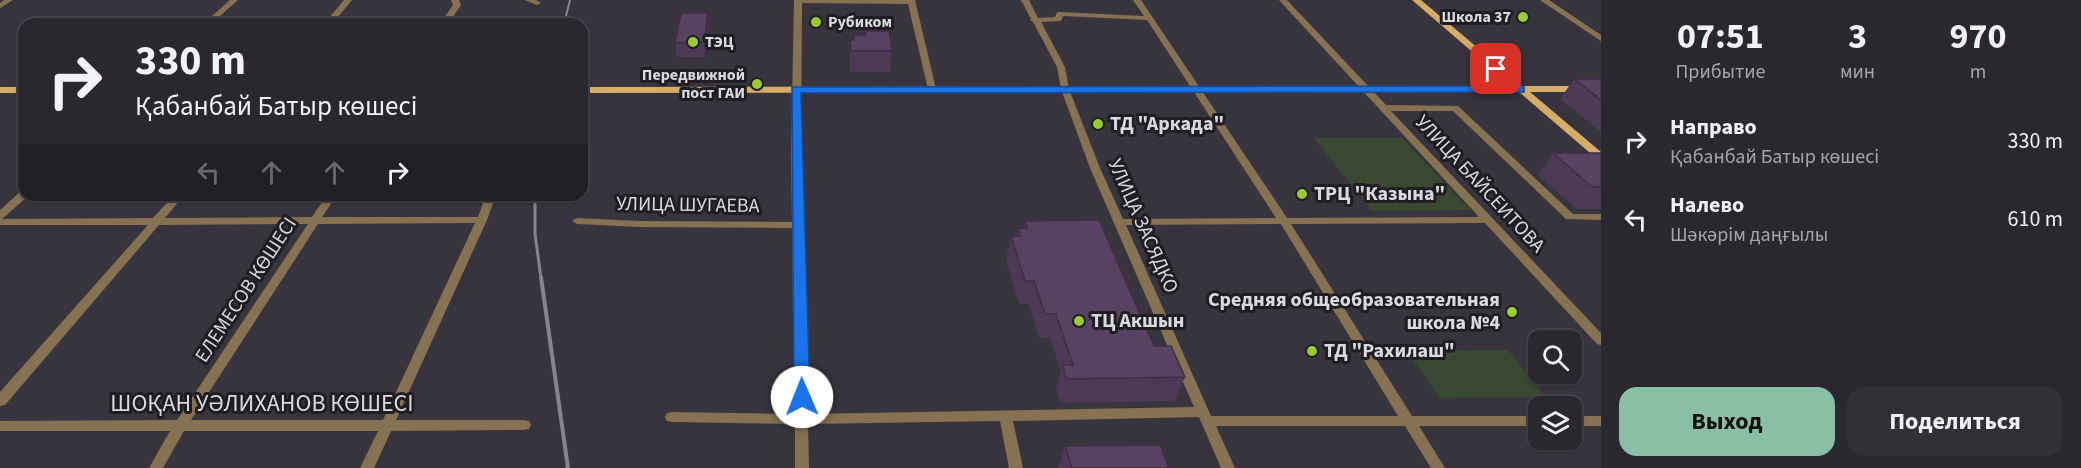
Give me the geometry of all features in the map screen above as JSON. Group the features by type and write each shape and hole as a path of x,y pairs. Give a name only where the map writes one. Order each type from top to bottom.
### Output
{"main road":[{"path":"1416,0 1601,158"},
{"path":"588,90 1601,89"},
{"path":"0,90 18,90"}],"street":[{"path":"0,6 9,0"},
{"path":"214,18 234,0"},
{"path":"333,18 348,0"},
{"path":"448,18 457,5 455,0"},
{"name":"УЛИЦА ЗАСЯДКО","path":"1025,0 1061,68 1065,89 1095,168 1121,222 1228,468"},
{"path":"1137,0 1285,223 1438,468"},
{"name":"УЛИЦА БАЙСЕИТОВА","path":"1283,0 1601,340"},
{"path":"1544,0 1601,39"},
{"path":"802,468 796,89 798,1 911,1 932,89"},
{"path":"1034,20 1058,19 1060,14 1148,18"},
{"path":"1384,108 1455,108 1570,217 1601,217"},
{"path":"0,216 18,200"},
{"path":"0,401 174,201"},
{"name":"ЕЛЕМЕСОВ КӨШЕСІ","path":"156,468 180,426 328,201"},
{"path":"367,468 483,220 489,201"},
{"path":"0,222 483,220"},
{"name":"УЛИЦА ШУГАЕВА","path":"577,220 638,224 798,225"},
{"path":"1121,222 1285,223 1487,220"},
{"path":"1005,415 1017,468"},
{"path":"672,417 802,419 1005,415 1528,421"},
{"path":"1582,421 1601,421"},
{"name":"ШОҚАН УӘЛИХАНОВ КӨШЕСІ","path":"0,426 524,425"}],"green space":[{"path":"1314,138 1402,138 1470,210 1372,211"},
{"path":"1508,350 1528,375 1528,384 1535,384 1545,396 1440,398 1407,351"}],"building":[{"path":"681,13 708,13 704,42 675,43"},
{"path":"865,31 889,31 892,51 851,51 850,40 854,40 854,35 865,35"},
{"path":"1574,79 1601,79 1601,100"},
{"path":"1553,153 1601,153 1601,187 1592,187"},
{"name":"ТЦ Акшын","path":"1099,220 1154,346 1171,346 1185,377 1067,379 1062,365 1073,365 1056,314 1045,314 1034,281 1025,281 1011,236 1020,236 1018,228 1027,228 1025,221"},
{"path":"1160,445 1169,468 1072,468 1065,446"}],"railway":[{"path":"566,18 570,0"},
{"path":"535,201 535,234 541,278"},
{"path":"541,277 568,468"}],"place":[{"name":"Школа 37","path":"1523,17"},
{"name":"Рубиком","path":"816,22"},
{"name":"ТЭЦ","path":"693,42"},
{"name":"Передвижной пост ГАИ","path":"757,84"},
{"name":"ТД \"Аркада\"","path":"1098,124"},
{"name":"ТРЦ \"Казына\"","path":"1302,194"},
{"name":"Средняя общеобразовательная школа №4","path":"1512,312"},
{"name":"ТЦ Акшын","path":"1079,321"},
{"name":"ТД \"Рахилаш\"","path":"1312,351"}],"route":[{"path":"802,397 796,89 1520,89 1496,69"}]}
